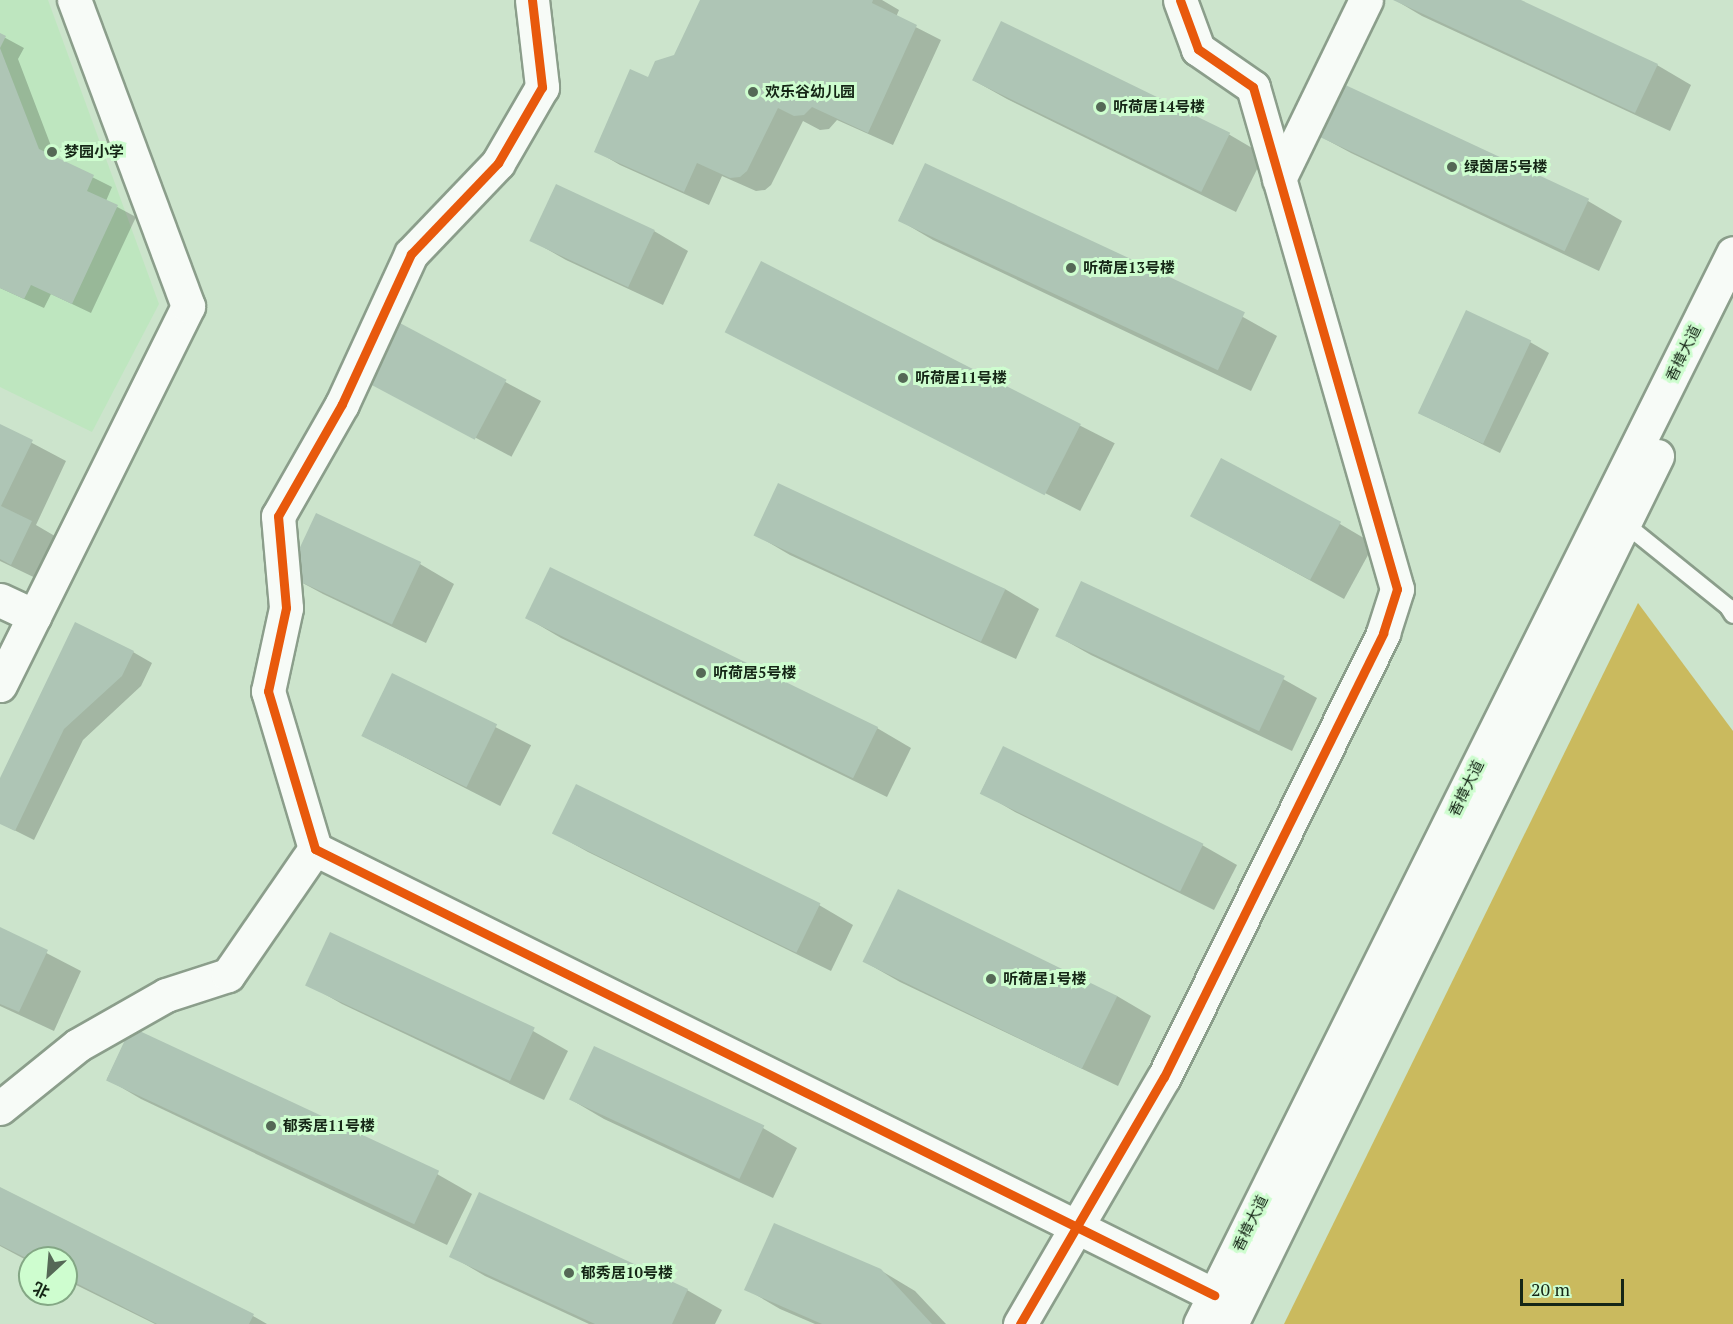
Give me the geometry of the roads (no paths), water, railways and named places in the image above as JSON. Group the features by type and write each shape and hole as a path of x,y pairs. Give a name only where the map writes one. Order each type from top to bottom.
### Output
{"street":[{"path":"0,685 188,306 74,0"},
{"path":"532,0 542,87 498,163 411,254 342,404 278,516 286,608 268,691 315,849 1214,1295"},
{"path":"1020,1324 1164,1077 1383,633 1397,589 1253,87 1198,49 1180,0"},
{"path":"1279,179 1366,0"},
{"name":"香樟大道","path":"1200,1324 1733,253"},
{"name":"香樟大道","path":"1231,1324 1733,302"},
{"path":"0,600 34,616"},
{"path":"0,1108 87,1040 166,995 228,975 315,849"}],"lane":[{"path":"1624,523 1728,608 1733,615"}],"place":[{"name":"欢乐谷幼儿园","path":"753,92"},
{"name":"听荷居14号楼","path":"1101,107"},
{"name":"梦园小学","path":"52,152"},
{"name":"绿茵居5号楼","path":"1452,167"},
{"name":"听荷居13号楼","path":"1071,268"},
{"name":"听荷居11号楼","path":"903,378"},
{"name":"听荷居5号楼","path":"701,673"},
{"name":"听荷居1号楼","path":"991,979"},
{"name":"郁秀居11号楼","path":"271,1126"},
{"name":"郁秀居10号楼","path":"569,1273"}]}
